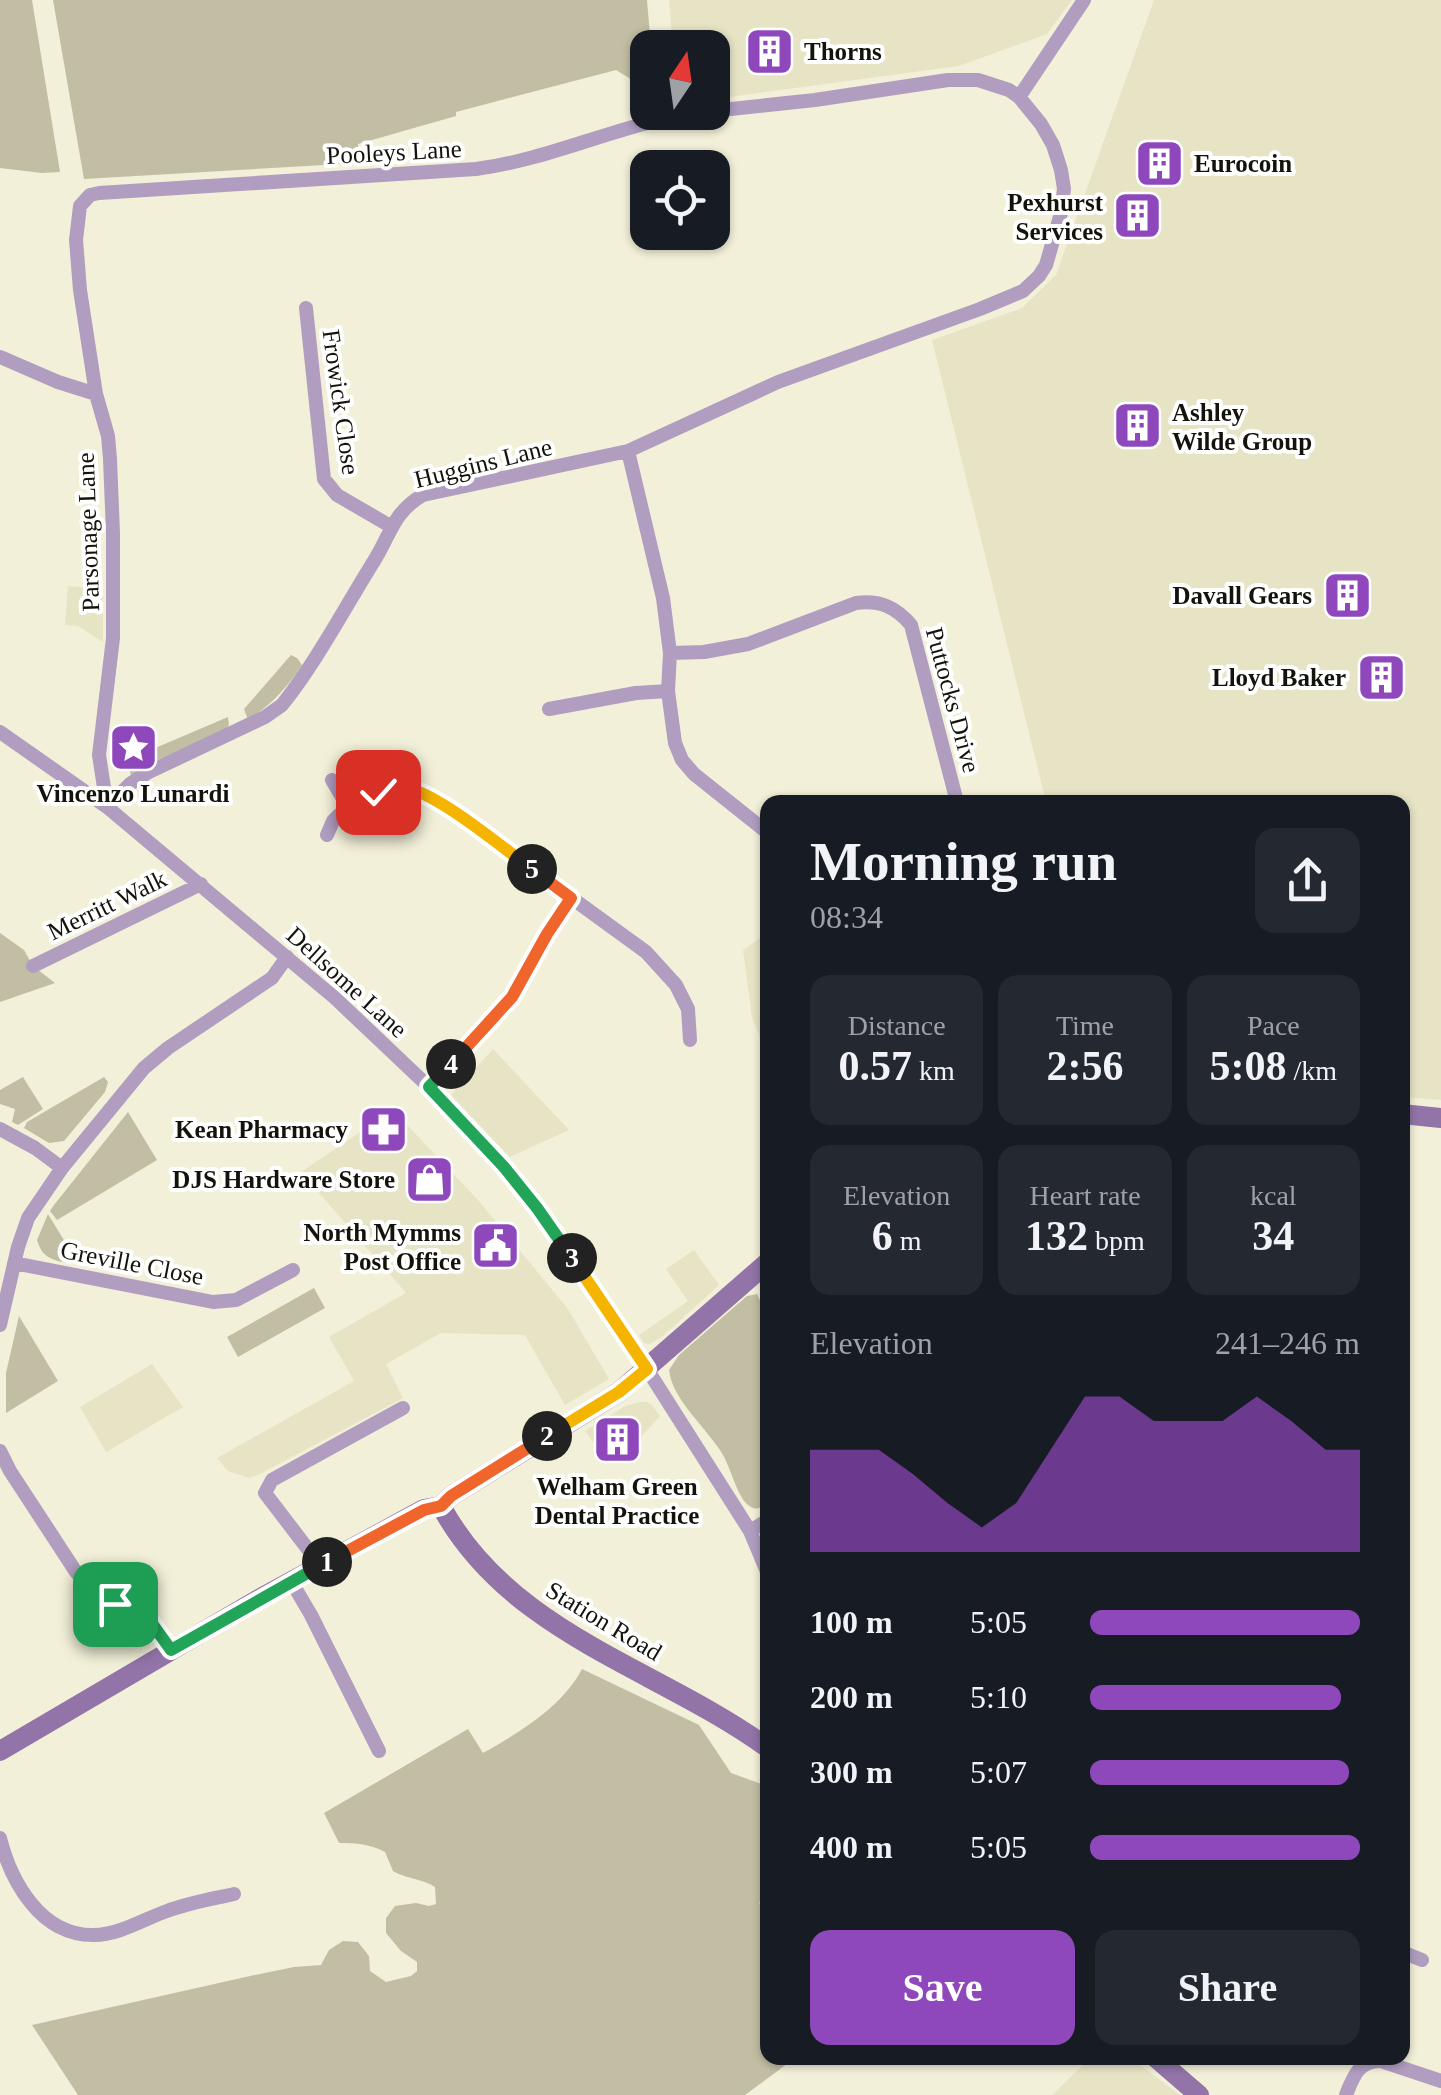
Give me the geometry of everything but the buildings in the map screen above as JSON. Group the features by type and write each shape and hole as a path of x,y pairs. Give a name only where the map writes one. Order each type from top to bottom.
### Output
{"street":[{"path":"730,109 948,80 978,80 1010,90 1018,97 1084,0"},
{"name":"Huggins Lane","path":"107,807 147,773 265,717 282,705 372,564 400,511 423,495 628,451 778,382 1023,291 1046,265 1054,245 1064,189 1053,145 1018,97"},
{"name":"Pooleys Lane","path":"84,200 99,193 506,166 630,128"},
{"name":"Parsonage Lane","path":"84,200 78,215 80,290 96,394 109,448 113,533 112,638 99,755 107,807"},
{"name":"Frowick Close","path":"306,308 324,478 336,496 392,527"},
{"path":"0,357 96,394"},
{"path":"628,451 663,598 670,653 671,726 682,760 760,827"},
{"name":"Puttocks Drive","path":"670,653 748,644 856,603 888,605 912,625 955,795"},
{"path":"549,709 636,693 668,692"},
{"name":"Dellsome Lane","path":"0,732 107,807 336,998 429,1087 504,1167 537,1208 647,1369 750,1531 760,1555"},
{"path":"332,780 349,809"},
{"path":"326,834 332,822 378,792 407,788 423,793 666,970 688,1009 690,1040"},
{"name":"Merritt Walk","path":"34,966 201,884"},
{"path":"429,1087 512,997 571,898"},
{"path":"0,1323 28,1218 62,1168 144,1068 272,978 287,956"},
{"path":"1410,1115 1441,1118"},
{"path":"0,1129 62,1168"},
{"name":"Greville Close","path":"14,1263 213,1302 236,1300 294,1270"},
{"path":"0,1751 291,1581 424,1510 441,1506 451,1496 619,1392 760,1269"},
{"path":"320,1565 265,1494 272,1480 403,1408"},
{"path":"0,1451 76,1572 104,1598 148,1618 171,1650"},
{"name":"Station Road","path":"441,1506 470,1549 543,1617 760,1743"},
{"path":"750,1531 760,1525"},
{"path":"291,1581 380,1751"},
{"path":"0,1838 10,1872 32,1903 57,1926 76,1932 94,1935 113,1931 168,1910 234,1894"},
{"path":"1410,1955 1422,1960"},
{"path":"1164,2065 1200,2095"},
{"path":"1346,2095 1362,2065"},
{"path":"1393,2065 1440,2081"}],"shaded area":[{"path":"0,0 32,0 60,172 0,168"},
{"path":"53,0 647,0 650,30 630,30 630,79 616,70 456,112 456,116 358,144 359,163 84,179"},
{"path":"669,0 1072,0 1047,34 959,66 730,97 730,30 672,30"},
{"path":"1154,0 1441,0 1441,1100 1410,1098 1410,795 1044,795 932,340 1022,308 1056,275"},
{"path":"68,586 103,591 103,642 78,626 65,625"},
{"path":"291,655 302,665 278,696 248,720 244,709"},
{"path":"228,717 226,731 148,764 131,776 127,760"},
{"path":"0,933 24,950 33,966 55,983 0,1002"},
{"path":"760,938 760,1036 752,1018 743,950"},
{"path":"493,1049 569,1130 510,1157 451,1095"},
{"path":"23,1077 43,1109 18,1125 12,1122 15,1109 0,1104 0,1090"},
{"path":"104,1077 108,1082 105,1092 64,1141 49,1143 24,1128 27,1122"},
{"path":"393,1110 478,1200 568,1309 609,1379 565,1405 525,1335 441,1333 386,1364 403,1398 260,1474 249,1478 228,1471 217,1458 354,1381 329,1337 406,1293 301,1172"},
{"path":"128,1112 157,1160 57,1220 50,1211"},
{"path":"48,1214 79,1265 43,1253 37,1240"},
{"path":"694,1250 719,1285 663,1336 650,1344 644,1343 639,1335 688,1301 666,1269"},
{"path":"314,1288 325,1308 238,1357 227,1337"},
{"path":"757,1294 760,1300 760,1508 755,1509 743,1500 723,1455 683,1403 669,1370 679,1355 747,1296"},
{"path":"19,1316 58,1381 6,1413 6,1373"},
{"path":"152,1364 183,1407 106,1452 80,1407"},
{"path":"640,1402 652,1405 660,1416 642,1436 606,1460 585,1431 625,1406"},
{"path":"582,1669 699,1725 731,1773 760,1783 760,2065 786,2065 745,2095 78,2095 32,2025 250,1976 321,1965 329,1950 343,1941 358,1942 369,1956 370,1971 386,1982 411,1976 417,1971 417,1962 386,1933 386,1918 395,1906 436,1904 435,1887 393,1871 385,1852 379,1849 339,1843 324,1813 468,1729 483,1753 552,1707"},
{"path":"1083,2065 1140,2065 1180,2095 1052,2095"}],"place":[{"name":"Thorns","path":"769,51"},
{"name":"Eurocoin","path":"1159,163"},
{"name":"Pexhurst Services","path":"1138,216"},
{"name":"Ashley Wilde Group","path":"1137,426"},
{"name":"Davall Gears","path":"1347,595"},
{"name":"Lloyd Baker","path":"1381,677"},
{"name":"Vincenzo Lunardi","path":"133,747"},
{"name":"Kean Pharmacy","path":"383,1129"},
{"name":"DJS Hardware Store","path":"430,1179"},
{"name":"North Mymms Post Office","path":"496,1246"},
{"name":"Welham Green Dental Practice","path":"617,1440"}],"route":[{"path":"115,1604 148,1618 171,1650 320,1565 424,1510 441,1506 451,1496 619,1392 647,1369 537,1208 429,1087 512,997 571,898 423,793 407,788 378,792"}]}
